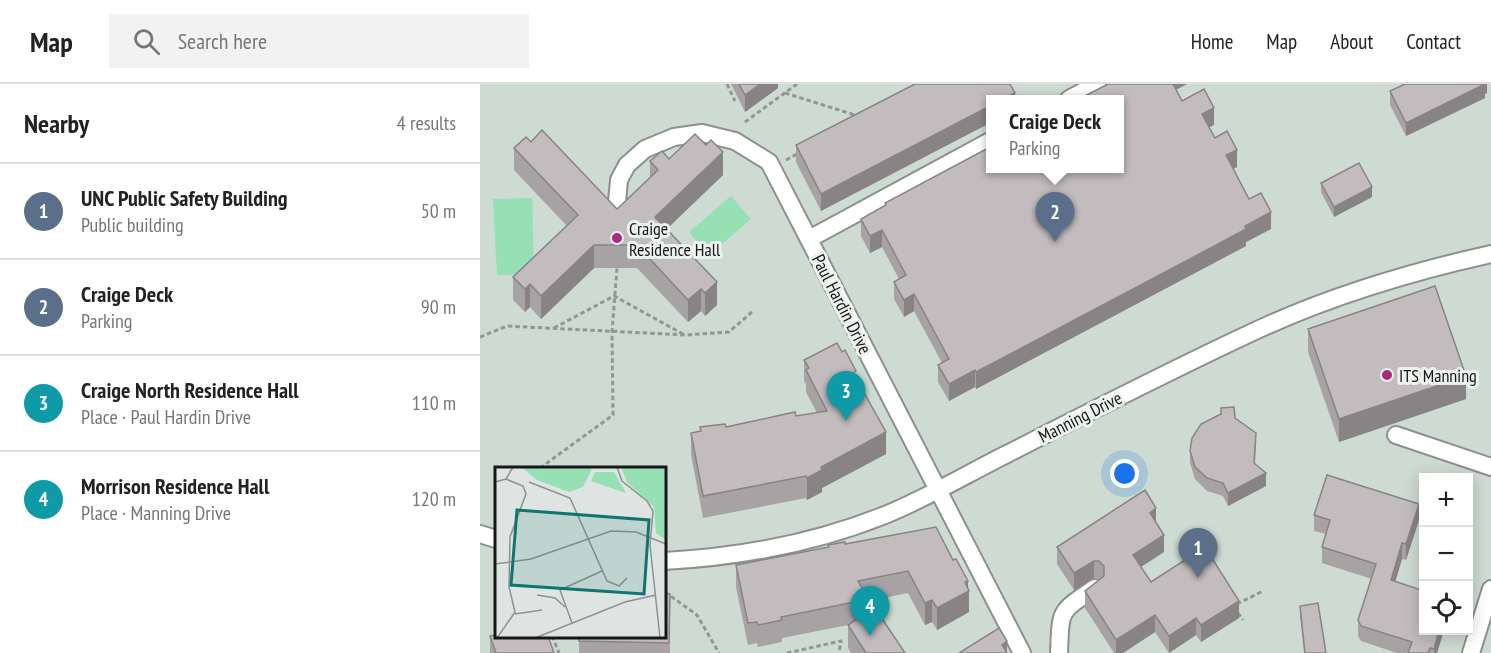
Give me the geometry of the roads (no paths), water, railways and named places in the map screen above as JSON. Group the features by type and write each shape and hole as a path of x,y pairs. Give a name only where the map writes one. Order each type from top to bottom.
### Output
{"street":[{"path":"1076,95 1097,84"},
{"name":"Paul Hardin Drive","path":"617,202 619,180 627,165 645,149 674,137 702,133 735,141 769,162 1022,653"},
{"path":"809,240 986,143"},
{"name":"Manning Drive","path":"666,561 731,555 800,542 886,515 1157,379 1289,316 1384,282 1491,254"},
{"path":"1396,435 1491,467"},
{"path":"480,534 495,539"},
{"path":"1059,653 1062,614 1069,605 1095,588"},
{"path":"1471,653 1491,589"}],"place":[{"name":"Craige Residence Hall","path":"617,238"},
{"name":"Craige Deck","path":"1055,242"},
{"name":"ITS Manning","path":"1387,375"},
{"name":"Craige North Residence Hall","path":"846,421"},
{"name":"UNC Public Safety Building","path":"1198,578"},
{"name":"Morrison Residence Hall","path":"870,636"}]}
